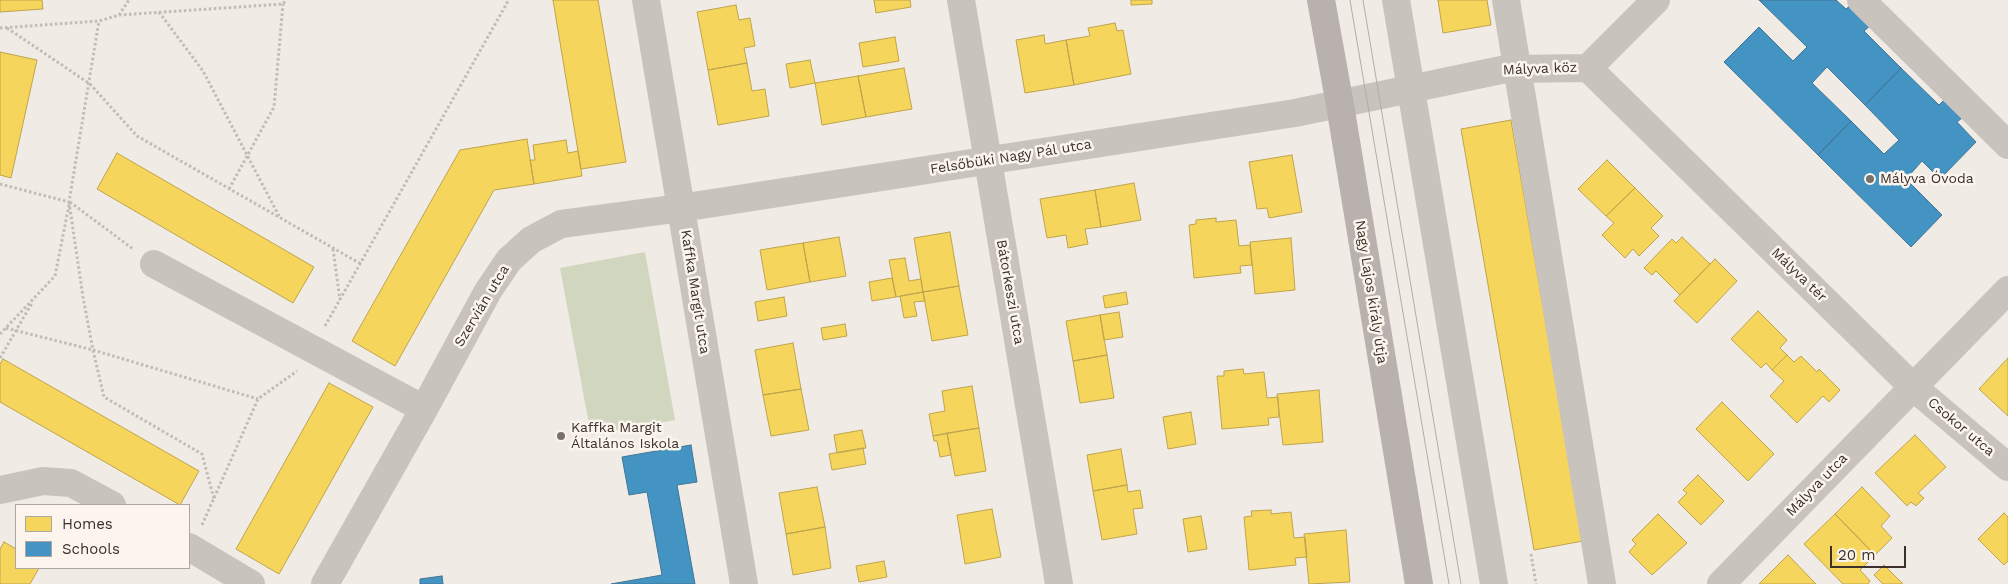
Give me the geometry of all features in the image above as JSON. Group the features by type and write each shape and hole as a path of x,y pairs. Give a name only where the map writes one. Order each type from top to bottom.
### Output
{"main road":[{"name":"Nagy Lajos király útja","path":"1321,0 1419,584"}],"street":[{"name":"Kaffka Margit utca","path":"646,0 744,584"},
{"name":"Bátorkeszi utca","path":"961,0 1060,584"},
{"path":"1396,0 1494,584"},
{"path":"1506,0 1602,584"},
{"name":"Mályva köz","path":"1340,105 1506,69 1588,68 1656,0"},
{"path":"1860,0 2008,145"},
{"name":"Mályva tér","path":"1588,68 1913,387"},
{"name":"Felsőbüki Nagy Pál utca","path":"681,208 1340,105"},
{"name":"Szervián utca","path":"325,584 424,410 488,291 509,260 531,240 561,224 681,208"},
{"path":"154,264 424,410"},
{"path":"1913,387 2008,290"},
{"name":"Csokor utca","path":"1913,387 2008,467"},
{"name":"Mályva utca","path":"1721,584 1913,387"},
{"path":"1,496 43,481 71,483 110,504"},
{"path":"190,548 251,584"}],"path":[{"path":"119,15 129,0"},
{"path":"229,188 274,107 284,4 286,0"},
{"path":"190,548 215,500 258,399 302,368 507,0"},
{"path":"0,28 99,21 119,15 284,4"},
{"path":"159,12 203,71 248,153 280,218"},
{"path":"0,334 55,276 90,84 99,21"},
{"path":"7,28 90,84 137,136 360,264"},
{"path":"0,184 69,202 154,264"},
{"path":"69,202 83,297 104,397 202,454 215,500"},
{"path":"333,248 340,301"},
{"path":"0,358 34,298"},
{"path":"6,328 93,350 258,399"},
{"path":"1531,554 1536,584"}],"green space":[{"path":"645,252 675,420 591,435 560,268"}],"building: Homes":[{"path":"0,0 42,0 43,9 0,12"},
{"path":"553,0 598,0 626,162 581,169"},
{"path":"874,0 910,0 911,7 876,13"},
{"path":"1131,0 1152,0 1152,4 1131,5"},
{"path":"1438,0 1487,0 1491,25 1443,33"},
{"path":"736,5 739,20 750,18 755,46 744,48 747,63 708,70 697,12"},
{"path":"1115,23 1117,31 1123,30 1131,74 1074,85 1066,40 1090,36 1088,28"},
{"path":"1044,35 1045,44 1066,40 1074,85 1025,93 1016,40"},
{"path":"895,37 899,61 863,67 859,43"},
{"path":"0,52 37,60 11,178 0,175"},
{"path":"810,60 815,83 790,88 786,64"},
{"path":"747,63 752,91 765,89 769,116 718,125 708,70"},
{"path":"904,68 912,109 866,117 858,76"},
{"path":"858,76 866,117 822,125 815,83"},
{"path":"1511,120 1583,541 1534,550 1461,129"},
{"path":"527,139 534,184 494,190 395,366 352,341 460,150"},
{"path":"566,140 568,153 578,151 582,176 534,184 530,160 535,160 533,145"},
{"path":"117,153 314,267 293,303 97,189"},
{"path":"1292,155 1302,212 1269,218 1267,208 1257,209 1249,162"},
{"path":"1607,160 1635,188 1606,216 1578,189"},
{"path":"1134,183 1141,220 1101,227 1095,190"},
{"path":"1635,188 1663,216 1651,228 1659,236 1639,256 1633,249 1625,258 1602,235 1614,223 1606,216"},
{"path":"1095,190 1101,227 1085,229 1088,244 1068,248 1066,235 1047,238 1040,199"},
{"path":"1216,218 1216,222 1236,220 1239,246 1250,245 1252,265 1240,266 1241,273 1194,278 1189,225 1196,224 1196,220"},
{"path":"950,232 959,286 923,292 914,238"},
{"path":"839,237 846,276 810,282 803,243"},
{"path":"1682,237 1710,264 1680,295 1656,271 1652,275 1644,268 1672,239 1676,243"},
{"path":"1291,238 1295,290 1255,294 1250,242"},
{"path":"803,243 810,282 767,290 760,250"},
{"path":"905,258 909,281 921,279 923,292 896,297 889,260"},
{"path":"1715,259 1737,281 1697,323 1674,301"},
{"path":"892,278 896,297 872,301 869,282"},
{"path":"959,286 968,335 932,341 923,292"},
{"path":"923,292 925,301 914,302 917,316 904,318 900,296"},
{"path":"1126,292 1128,304 1105,308 1103,296"},
{"path":"784,297 787,316 758,321 755,302"},
{"path":"1758,311 1787,340 1780,348 1787,355 1772,370 1766,363 1761,368 1731,339"},
{"path":"1119,312 1123,337 1104,340 1100,315"},
{"path":"1100,315 1107,355 1073,361 1066,321"},
{"path":"845,324 847,336 823,340 821,328"},
{"path":"793,343 801,389 763,395 755,350"},
{"path":"1107,355 1114,398 1080,403 1073,361"},
{"path":"1787,355 1794,362 1801,356 1817,372 1819,369 1840,390 1829,402 1823,396 1797,423 1770,396 1784,381 1772,370"},
{"path":"2008,358 2008,416 1979,389"},
{"path":"3,359 199,471 181,504 0,402 0,364"},
{"path":"1243,369 1244,374 1264,372 1267,398 1278,397 1279,417 1268,418 1269,425 1222,429 1217,376 1224,376 1224,371"},
{"path":"329,383 373,407 279,574 236,549"},
{"path":"972,386 979,428 933,436 929,414 945,411 942,391"},
{"path":"801,389 809,430 771,436 763,395"},
{"path":"1319,390 1323,442 1283,445 1277,394"},
{"path":"1722,402 1774,454 1748,481 1696,429"},
{"path":"1191,412 1196,444 1168,449 1163,417"},
{"path":"979,428 986,471 955,476 947,433"},
{"path":"862,430 866,448 837,453 834,435"},
{"path":"947,433 951,455 940,457 937,441 934,441 933,436"},
{"path":"1915,435 1946,467 1918,493 1924,498 1916,506 1911,502 1907,506 1875,473"},
{"path":"863,448 866,464 832,470 829,454"},
{"path":"1121,449 1127,485 1093,491 1087,455"},
{"path":"1698,475 1724,501 1701,525 1678,502 1687,493 1683,490"},
{"path":"1127,485 1128,492 1140,490 1143,508 1133,509 1137,534 1102,540 1093,491"},
{"path":"817,487 825,527 786,534 779,493"},
{"path":"1862,487 1890,516 1881,526 1892,538 1875,555 1835,514"},
{"path":"992,509 1001,557 965,564 957,515"},
{"path":"1271,510 1271,514 1291,512 1294,538 1305,537 1307,557 1295,558 1296,565 1249,570 1244,517 1252,516 1251,511"},
{"path":"2004,513 2008,517 2008,561 2004,565 1978,539"},
{"path":"1658,514 1687,543 1652,575 1629,552 1636,544 1632,540"},
{"path":"1835,514 1875,555 1860,570 1870,581 1868,584 1843,584 1804,544"},
{"path":"1201,516 1207,549 1188,552 1183,519"},
{"path":"825,527 831,568 793,575 786,534"},
{"path":"1346,530 1350,582 1309,584 1304,534"},
{"path":"4,542 15,548 15,569 38,569 30,584 0,584 0,549"},
{"path":"1788,555 1816,584 1759,584"},
{"path":"884,561 887,577 859,582 856,566"},
{"path":"1884,565 1903,584 1883,584 1874,575"}],"building: Schools":[{"path":"1759,0 1836,0 1846,9 1851,5 1871,25 1864,31 1901,68 1865,105 1827,67 1812,83 1851,121 1818,155 1724,62 1759,27 1793,61 1807,47"},
{"path":"1901,68 1939,105 1944,100 1962,118 1957,122 1976,142 1940,179 1922,161 1906,179 1942,215 1911,247 1818,155 1851,121 1884,154 1899,140 1865,105"},
{"path":"691,445 697,482 677,485 695,584 611,584 662,575 647,492 629,495 622,457"},
{"path":"442,576 443,584 420,584 420,579"}],"tram line":[{"path":"1350,0 1449,584"},
{"path":"1363,0 1461,584"}],"place":[{"name":"Mályva Óvoda","path":"1870,179"},
{"name":"Kaffka Margit Általános Iskola","path":"561,436"}]}
